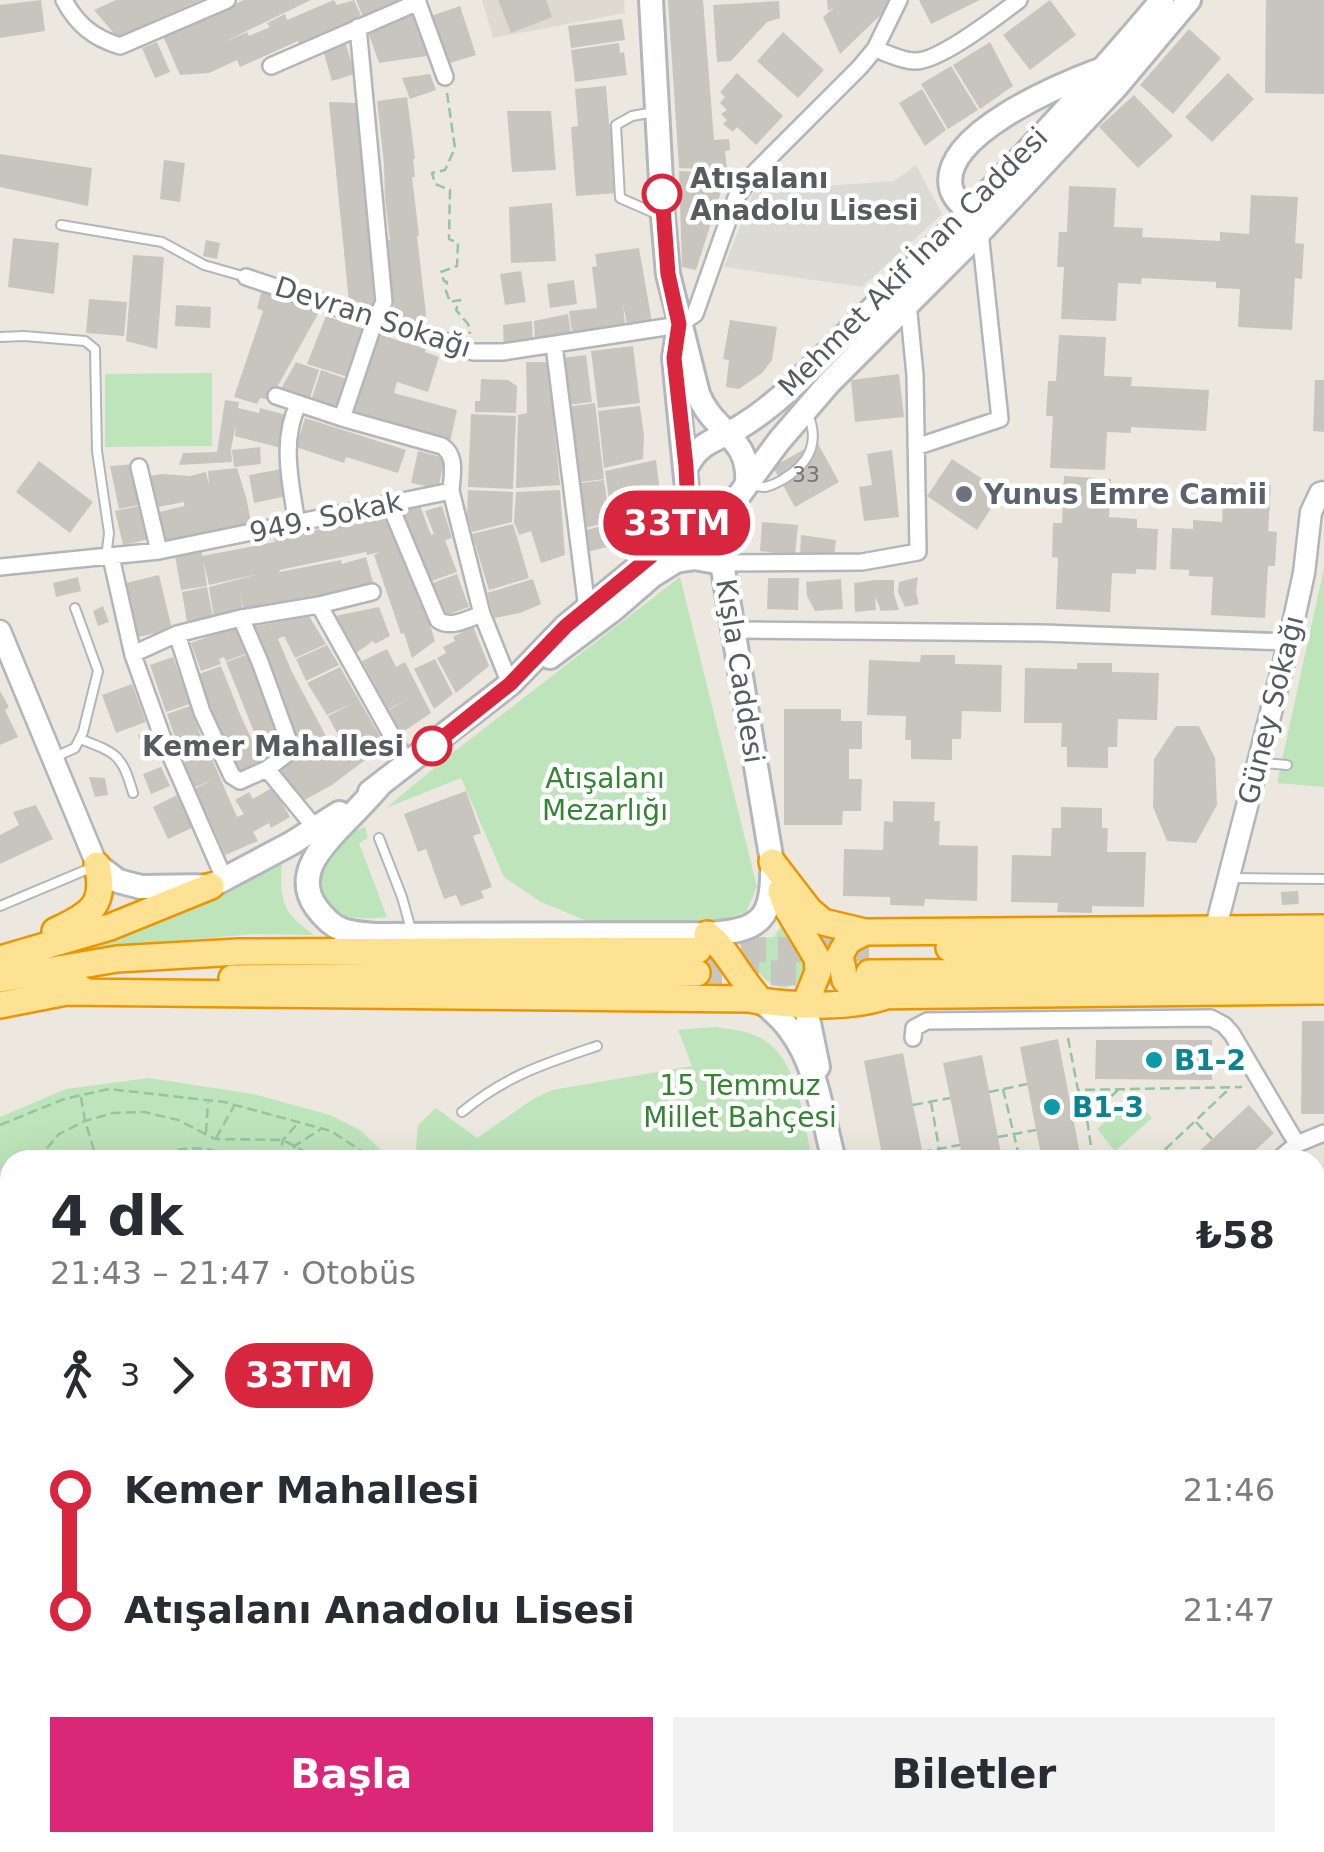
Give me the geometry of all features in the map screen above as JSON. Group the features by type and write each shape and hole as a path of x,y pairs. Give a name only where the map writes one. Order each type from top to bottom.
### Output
{"highway":[{"path":"772,862 808,910 868,951 1324,946"},
{"path":"772,862 787,908 817,958 818,972 806,1004"},
{"path":"10,956 78,920 92,907 101,894 98,865"},
{"path":"10,956 110,927 218,882"},
{"path":"868,951 1216,928 1324,928"},
{"path":"0,1005 66,992 153,982 700,952 716,941 762,1002"},
{"path":"871,1000 844,980 841,967 843,948 848,941 868,951 1324,972"},
{"path":"0,979 117,960 238,952 700,952"},
{"path":"66,992 748,999 806,1004 998,994 1324,992"}],"main road":[{"path":"651,0 668,274 704,408 745,455 748,482"},
{"name":"Mehmet Akif İnan Caddesi","path":"748,482 828,384 908,303 979,222 1162,0"},
{"name":"Mehmet Akif İnan Caddesi","path":"686,466 694,452 759,414 786,393 892,289 979,222 1116,87 1189,0"},
{"path":"979,222 951,187 952,169 968,143 1038,96 1106,68"},
{"path":"510,684 566,626 650,557 673,533 684,508 687,488 674,358 679,324"},
{"name":"Kışla Caddesi","path":"700,952 734,932 750,928 763,916 772,890 772,862 722,563 727,520 748,482"},
{"path":"98,865 118,881 142,887 218,882 316,829 380,786 652,576 676,561 694,558 722,563"},
{"path":"380,786 324,844 310,865 308,884 312,902 326,921 339,930 700,952"},
{"path":"816,1051 828,1022 841,1011 871,1000"},
{"path":"762,1002 790,1030 802,1050 820,1100 832,1150"},
{"path":"806,1004 816,1051 820,1100"}],"street":[{"path":"64,0 84,29 120,46 226,0"},
{"path":"679,324 695,314 736,198 754,173 860,68 875,48 899,0"},
{"path":"875,48 913,62 929,59 1019,0"},
{"path":"271,66 417,1 445,76"},
{"path":"342,418 384,302 358,27"},
{"path":"916,447 1000,419 979,222"},
{"name":"Devran Sokağı","path":"246,276 473,352 503,352 679,324"},
{"path":"722,563 862,562 918,552 915,375 908,303"},
{"path":"554,345 587,608"},
{"path":"276,396 450,451 451,490 482,614 510,684"},
{"path":"297,524 289,471 289,437 298,404"},
{"path":"139,466 159,551"},
{"name":"949. Sokak","path":"0,567 159,551 451,490"},
{"name":"Güney Sokağı","path":"1216,928 1289,642 1304,573 1311,512 1322,492"},
{"path":"389,503 438,620 452,624 482,614"},
{"path":"109,557 133,654 218,882"},
{"path":"133,654 178,634 372,592"},
{"path":"319,605 408,764"},
{"path":"178,634 202,712 232,776 240,781 267,769 292,750 241,618"},
{"path":"733,630 1042,633 1289,642"},
{"path":"0,631 98,865"},
{"path":"267,769 316,829"},
{"path":"913,1038 914,1028 927,1020 1210,1018 1232,1034 1297,1144"},
{"path":"1290,1150 1324,1133"}],"lane":[{"path":"658,110 632,116 616,125 620,198 663,217"},
{"path":"61,225 162,242 204,265 246,276"},
{"path":"0,337 85,341 95,350 98,451 109,557"},
{"path":"748,482 759,488 772,486 799,470 810,454 813,438 806,410"},
{"path":"52,758 75,748 98,672 75,608"},
{"path":"80,738 118,757 126,768 133,793"},
{"path":"1258,762 1288,765"},
{"path":"380,838 413,934"},
{"path":"0,906 98,865"},
{"path":"1228,878 1324,879"},
{"path":"462,1112 523,1072 597,1046"}],"path":[{"path":"445,76 455,148 445,170 432,173 436,184 450,190 449,239 458,242 457,266 441,272 450,302 460,300 456,310 468,324 473,352"},
{"path":"1064,1020 1078,1090 1264,1086"},
{"path":"989,1092 1027,1084"},
{"path":"1165,1150 1231,1087"},
{"path":"1004,1089 1018,1150"},
{"path":"0,1125 64,1099 109,1090 234,1104 331,1131 360,1150"},
{"path":"1091,1150 1086,1119 1118,1090"},
{"path":"81,1095 94,1150"},
{"path":"913,1105 950,1098"},
{"path":"206,1135 208,1100"},
{"path":"930,1102 939,1149"},
{"path":"174,1150 210,1150 234,1104"},
{"path":"44,1150 58,1134 85,1121 113,1113 144,1112 178,1120 214,1138 283,1140 304,1150"},
{"path":"1195,1121 1212,1139"},
{"path":"280,1150 283,1140 298,1122"},
{"path":"292,1150 322,1129"},
{"path":"998,1137 1036,1130"},
{"path":"933,1150 960,1145"}],"shaded area":[{"path":"482,0 624,0 625,13 493,38"},
{"path":"916,165 942,214 862,287 724,267 754,191 894,181"}],"green space":[{"path":"212,373 212,446 105,447 105,374"},
{"path":"1324,568 1324,787 1277,783"},
{"name":"Atışalanı Mezarlığı","path":"680,577 757,887 746,912 714,923 587,921 541,902 504,877 461,778 386,808 451,754"},
{"path":"365,827 368,838 359,843 387,917 357,918 327,912 316,884 321,862 340,840"},
{"path":"282,862 285,904 295,920 314,935 254,934 64,951 180,913"},
{"path":"782,925 805,958 808,971 787,987 777,986 759,973 738,941 774,937"},
{"name":"15 Temmuz Millet Bahçesi","path":"715,1027 754,1035 769,1044 790,1071 810,1150 416,1150 418,1125 436,1108 477,1138 552,1090 692,1066 678,1030"},
{"path":"149,1078 253,1094 330,1115 360,1130 381,1150 0,1150 0,1117 66,1089"},
{"path":"1134,1097 1152,1118 1116,1150 1097,1129"}],"building":[{"path":"41,0 45,31 0,38 0,5"},
{"path":"116,0 201,0 117,37 94,10"},
{"path":"244,0 311,0 220,44 270,27 267,23 285,14 287,20 334,0 337,5 354,0 362,18 240,67 237,60 209,73 180,75 163,36"},
{"path":"356,0 407,0 363,17"},
{"path":"498,0 546,0 552,17 511,33"},
{"path":"668,0 703,0 714,140 729,139 730,150 725,151 727,170 679,168"},
{"path":"827,0 893,0 840,54 823,17 836,6 828,11"},
{"path":"919,0 980,0 931,24"},
{"path":"1050,0 1076,35 1030,70 1003,35"},
{"path":"1266,0 1324,0 1324,94 1265,93"},
{"path":"779,1 780,18 767,22 731,61 717,62 713,5"},
{"path":"460,6 476,55 447,64 431,16"},
{"path":"411,12 427,56 379,63 367,29"},
{"path":"622,19 625,40 571,48 568,26"},
{"path":"1189,29 1221,58 1173,114 1140,85"},
{"path":"783,32 824,70 798,98 757,61"},
{"path":"345,41 355,74 332,81 322,47"},
{"path":"157,42 170,72 155,78 142,48"},
{"path":"990,42 1013,86 980,109 953,65"},
{"path":"619,43 627,75 575,82 571,50"},
{"path":"951,66 978,110 948,129 921,84"},
{"path":"737,73 783,116 756,145 737,127 733,132 723,124 727,120 721,114 727,110 720,103 725,97 720,92"},
{"path":"1228,73 1254,99 1212,142 1185,117"},
{"path":"430,74 436,90 410,99 402,78"},
{"path":"606,86 617,193 576,196 571,127 578,126 575,89"},
{"path":"922,89 946,130 925,146 899,103"},
{"path":"1134,95 1173,136 1138,168 1099,127"},
{"path":"407,97 428,331 396,323 387,240 377,101"},
{"path":"329,102 360,103 380,304 370,310 349,302"},
{"path":"507,111 551,111 556,170 512,172"},
{"path":"0,154 92,168 88,206 0,187"},
{"path":"164,160 185,163 180,202 160,199"},
{"path":"679,171 727,173 696,270 682,267"},
{"path":"1069,186 1116,188 1114,227 1143,228 1142,237 1220,241 1220,232 1249,234 1251,195 1298,197 1295,243 1304,244 1302,279 1295,278 1292,330 1238,327 1240,289 1216,288 1216,282 1142,278 1141,284 1118,283 1116,321 1061,319 1064,267 1057,267 1059,232 1067,232"},
{"path":"552,203 556,261 511,263 509,207"},
{"path":"13,238 59,243 54,294 8,287"},
{"path":"206,240 220,243 217,259 203,256"},
{"path":"639,248 652,322 627,325 623,304 625,325 592,330 593,335 573,338 569,311 597,308 592,267 597,266 595,254"},
{"path":"133,255 164,257 157,349 126,341"},
{"path":"521,271 526,302 505,305 500,274"},
{"path":"574,280 577,304 550,308 547,284"},
{"path":"263,286 323,305 270,400 260,398 257,404 234,397 263,311 257,308"},
{"path":"89,299 127,302 124,336 86,333"},
{"path":"176,305 211,307 210,328 175,326"},
{"path":"568,314 572,339 535,345 534,321"},
{"path":"326,316 367,330 351,378 307,364"},
{"path":"730,320 777,327 772,360 762,373 739,389 726,387 729,360 723,359"},
{"path":"532,321 533,345 504,350 503,325"},
{"path":"378,334 439,357 428,392 397,382 394,393 457,410 450,442 353,415"},
{"path":"1059,335 1106,337 1104,376 1132,377 1131,386 1209,390 1206,431 1131,427 1131,433 1107,432 1105,470 1050,468 1053,416 1046,416 1048,381 1056,381"},
{"path":"633,346 640,403 598,408 591,351"},
{"path":"586,355 592,402 566,405 561,358"},
{"path":"296,362 319,370 308,404 278,394"},
{"path":"526,362 551,362 560,485 516,488 518,415 527,413"},
{"path":"321,370 350,380 339,414 310,404"},
{"path":"899,374 904,417 855,422 851,380"},
{"path":"481,379 508,380 517,386 516,413 475,412"},
{"path":"1315,380 1324,380 1324,432 1313,431"},
{"path":"225,400 239,402 238,408 259,413 260,408 290,416 281,448 235,436 236,424 232,462 179,465 183,453 217,452"},
{"path":"595,403 604,479 575,483 566,407"},
{"path":"640,406 643,459 604,468 598,411"},
{"path":"471,414 516,416 513,489 468,487"},
{"path":"305,418 406,450 398,473 346,457 344,463 296,447"},
{"path":"817,442 839,482 795,507 773,467"},
{"path":"260,447 261,464 234,467 232,450"},
{"path":"892,450 899,517 864,521 859,487 872,485 867,454"},
{"path":"418,451 445,458 438,489 411,483"},
{"name":"Yunus Emre Camii","path":"952,459 1002,492 977,530 927,496"},
{"path":"656,460 663,514 612,521 605,471"},
{"path":"39,461 93,502 70,533 16,492"},
{"path":"135,464 143,504 119,509 110,466"},
{"path":"237,468 252,527 161,542 155,513 197,503 153,508 146,477 206,472 209,485 208,471"},
{"path":"282,469 287,496 254,503 249,475"},
{"path":"1064,476 1111,479 1109,517 1137,519 1137,528 1158,529 1156,570 1112,573 1110,612 1056,609 1058,558 1052,557 1053,523 1062,523"},
{"path":"604,480 610,522 581,529 575,484"},
{"path":"1224,483 1271,485 1268,531 1277,532 1275,566 1268,566 1265,618 1211,615 1213,577 1189,576 1189,570 1170,569 1172,528 1193,529 1193,520 1222,522"},
{"path":"468,490 513,492 512,522 472,532 467,514"},
{"path":"560,490 565,555 541,563 531,531 519,535 514,522 516,492"},
{"path":"419,503 431,535 434,534 425,511 442,506 452,538 445,540 457,572 429,582 401,510"},
{"path":"143,505 150,539 123,545 115,511"},
{"path":"390,514 435,641 412,658 374,555 380,552 279,570 341,560 342,564 366,557 374,586 244,612 240,590 243,612 214,617 209,587 263,573 209,585 203,560 207,586 181,590 175,555 201,550 202,556"},
{"path":"762,522 798,525 795,555 760,551"},
{"path":"513,524 529,578 489,590 472,534"},
{"path":"610,524 615,545 587,552 582,531"},
{"path":"801,535 836,540 834,558 800,556"},
{"path":"457,574 469,607 441,617 430,584"},
{"path":"159,575 172,629 139,637 126,583"},
{"path":"78,577 81,591 56,597 53,583"},
{"path":"918,577 919,604 905,607 898,592 899,582"},
{"path":"768,578 799,578 798,610 767,609"},
{"path":"533,579 541,604 494,618 487,593"},
{"path":"841,579 843,609 815,611 807,596 806,582"},
{"path":"894,580 899,610 881,611 875,596 876,610 855,612 854,583"},
{"path":"207,587 213,617 187,622 182,592"},
{"path":"103,606 109,622 98,626 93,611"},
{"path":"379,607 390,636 375,644 373,641 352,656 335,616"},
{"path":"309,616 326,644 295,658 284,636 278,639 327,738 301,752 252,627"},
{"path":"237,626 248,653 226,661 224,657 219,659 221,664 201,671 191,643"},
{"path":"473,626 489,666 456,693 437,658 446,653 443,647 455,641 453,637"},
{"path":"327,645 339,665 306,681 296,659"},
{"path":"387,649 396,667 405,662 431,713 400,734 388,711 410,697 388,710 362,661"},
{"path":"248,654 286,755 242,775 216,722 199,674 221,666 256,749 260,747 226,662"},
{"path":"921,655 955,655 955,664 1002,665 1001,712 962,711 961,739 952,739 952,760 911,759 911,740 905,740 906,716 867,715 869,660 920,662"},
{"path":"173,657 190,704 166,712 150,665"},
{"path":"435,659 453,694 434,709 414,669"},
{"path":"1077,663 1112,663 1112,672 1159,673 1157,720 1118,719 1117,747 1108,747 1108,768 1067,767 1067,747 1061,747 1062,723 1024,723 1025,668 1077,669"},
{"path":"340,667 385,745 332,785 299,803 279,766 336,740 338,735 328,716 353,703 327,715 307,683"},
{"path":"132,684 146,722 116,733 102,695"},
{"path":"0,691 18,737 0,745"},
{"path":"190,706 206,751 183,761 167,714"},
{"path":"784,709 841,709 841,721 862,721 862,749 849,749 849,779 862,779 861,811 843,811 842,825 784,825"},
{"path":"1176,726 1199,726 1215,758 1217,805 1196,843 1167,841 1153,807 1154,759"},
{"path":"149,731 156,749 145,753 138,735"},
{"path":"209,752 237,817 244,814 235,800 249,792 253,799 273,787 290,817 271,828 269,823 253,832 258,841 225,855 192,790 214,779 191,789 181,764"},
{"path":"161,767 170,786 151,794 143,774"},
{"path":"89,777 105,778 108,795 95,797"},
{"path":"466,791 481,833 473,836 492,887 481,891 484,898 461,906 456,895 444,899 426,849 418,852 404,814"},
{"path":"177,795 192,828 168,839 153,807"},
{"path":"893,801 935,802 934,821 940,821 939,845 978,846 977,901 925,899 924,906 890,905 890,897 843,896 844,849 883,850 884,821 893,822"},
{"path":"36,805 53,839 0,864 0,835 19,825 13,812"},
{"path":"1061,807 1102,808 1102,828 1108,828 1107,852 1146,852 1144,907 1092,906 1092,913 1057,912 1058,903 1011,902 1012,855 1051,856 1052,828 1061,828"},
{"path":"1298,891 1299,904 1282,905 1281,892"},
{"path":"1302,1021 1324,1021 1324,1114 1301,1114"},
{"name":"B1-3","path":"1058,1039 1079,1150 1040,1150 1020,1047"},
{"name":"B1-2","path":"1096,1040 1212,1040 1212,1080 1095,1079"},
{"path":"903,1053 922,1150 881,1150 864,1061"},
{"path":"982,1055 1000,1150 961,1150 943,1063"},
{"path":"1249,1105 1274,1133 1256,1150 1201,1150"}],"tunnel":[{"path":"704,950 869,949"},
{"path":"697,973 837,973"}],"bus line":[{"name":"33TM","path":"432,746 510,684 566,626 650,557 673,533 684,508 686,466 674,358 679,324 668,274 662,194"}],"place":[{"name":"Atışalanı Anadolu Lisesi","path":"662,194"},
{"name":"Yunus Emre Camii","path":"964,494"},
{"name":"Kemer Mahallesi","path":"432,746"},
{"name":"B1-2","path":"1154,1060"},
{"name":"B1-3","path":"1052,1107"}]}
